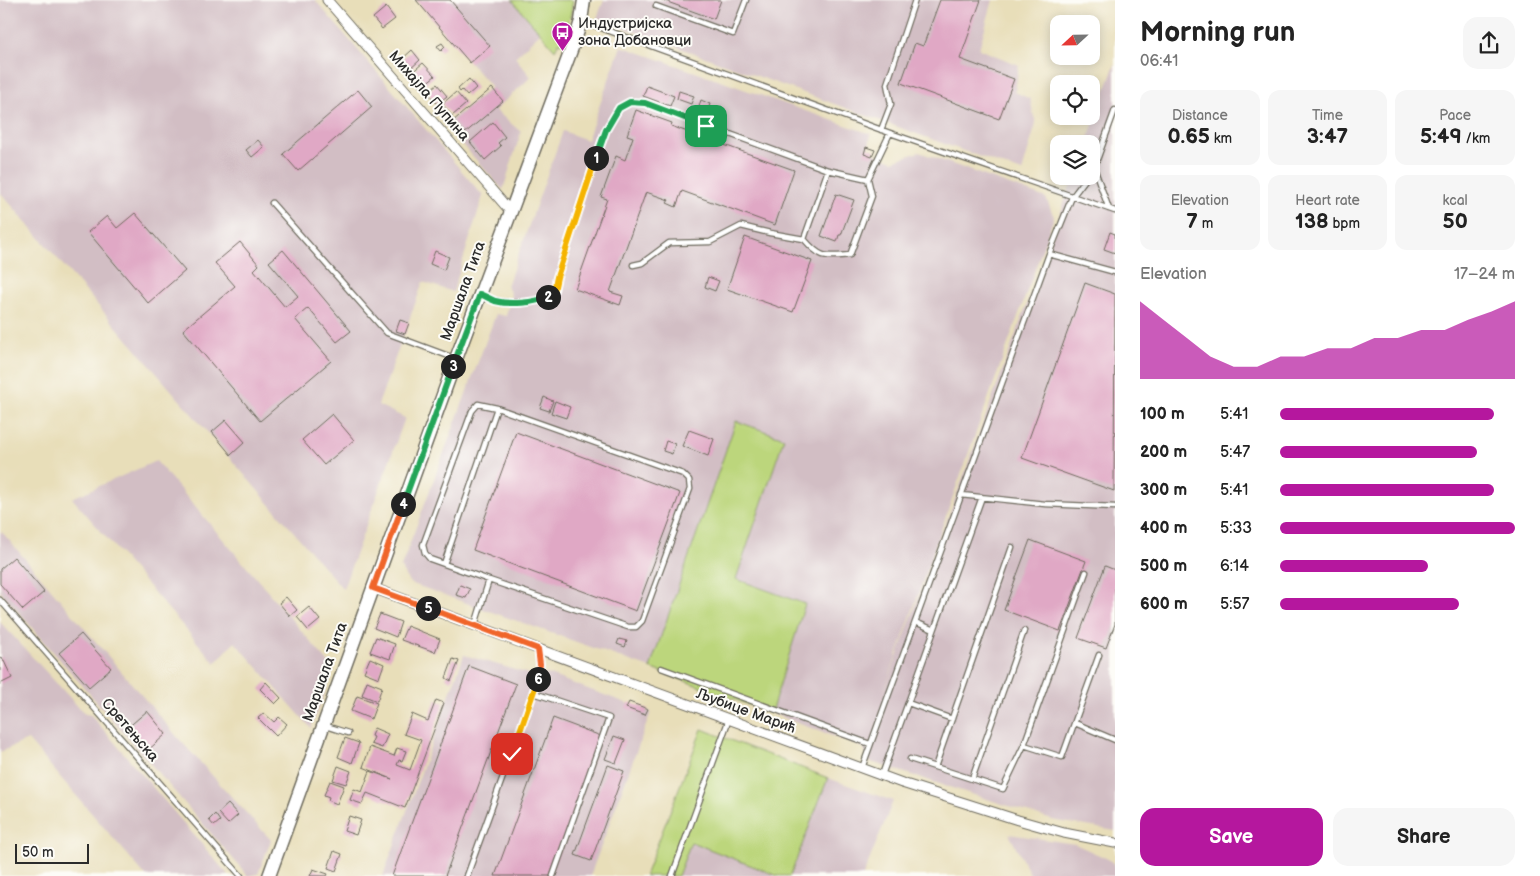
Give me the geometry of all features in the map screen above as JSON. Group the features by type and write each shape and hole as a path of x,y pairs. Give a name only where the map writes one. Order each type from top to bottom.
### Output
{"main road":[{"name":"Маршала Тита","path":"268,876 581,21 584,0"}],"street":[{"name":"Михајла Пупина","path":"327,0 510,211"},
{"name":"Љубице Марић","path":"373,588 882,775 1018,820 1064,833 1115,843"}],"lane":[{"path":"656,6 734,34 746,0"},
{"path":"881,130 891,104 887,84 915,0"},
{"path":"581,21 881,130 1115,211"},
{"path":"480,294 494,301 509,303 547,298 554,291 606,130 619,108 630,102 645,103 828,170 868,179"},
{"path":"1100,151 1115,110"},
{"path":"633,265 642,263 669,243 710,242 741,226 804,239 813,250 826,257 850,255 872,196 868,179 890,133"},
{"path":"804,239 828,170"},
{"path":"862,768 1049,254 1072,197 1081,185"},
{"path":"1099,185 1109,209"},
{"path":"272,203 387,333 456,359"},
{"path":"1049,254 1115,272"},
{"path":"478,404 497,408 683,474 690,480 690,490 642,621 636,628 628,627 489,580 430,559 425,554 424,545 472,411 478,404"},
{"path":"444,564 497,408"},
{"path":"961,495 1045,504 1115,507"},
{"path":"882,775 982,497"},
{"path":"935,767 1012,547"},
{"path":"910,759 1004,789 1024,746 1086,572"},
{"path":"475,625 489,580"},
{"name":"Сретењска","path":"0,600 241,876"},
{"path":"915,622 934,630"},
{"path":"972,779 1024,631"},
{"path":"467,876 539,678 538,649"},
{"path":"1024,746 1062,757 1100,655"},
{"path":"661,668 870,744"},
{"path":"534,692 610,718 553,876"},
{"path":"908,703 952,719"},
{"path":"672,876 729,719"},
{"path":"1075,724 1114,738"},
{"path":"323,725 348,733"}],"shaded area":[{"path":"0,0 315,0 483,196 453,292 423,282 378,405 405,418 343,589 0,192"},
{"path":"416,0 512,0 540,33 515,57 531,77 495,110 521,132 503,190 445,125 491,87"},
{"path":"604,0 993,0 979,49 1019,65 1015,92 1030,99 1036,124 1022,172 597,18"},
{"path":"621,46 871,134 868,151 893,161 919,152 1046,198 1054,217 882,697 1071,185 1100,185 1100,135 1089,135 1093,125 1100,125 1100,105 1115,64 1115,831 1052,820 868,761 864,748 771,713 805,604 736,579 784,439 736,421 650,668 410,583 401,567 496,314 506,316 511,295 507,286 563,131 587,140"},
{"path":"156,461 334,669 311,728 235,642 215,663 72,498"},
{"path":"2,532 179,739 271,840 258,874 248,876 0,591 0,533"},
{"path":"0,622 85,714 91,715 229,876 146,876 28,740 0,752"},
{"path":"464,655 539,677 547,674 651,712 590,876 383,876"},
{"path":"828,778 893,801 863,876 790,876"},
{"path":"1009,834 1075,844 1108,859 1115,865 1115,876 1031,876"},
{"path":"691,842 778,876 678,876"}],"green space":[{"path":"512,0 573,0 563,43 559,42 555,50"},
{"path":"736,421 784,438 736,579 805,604 771,713 650,668"},
{"path":"702,729 828,778 790,876 778,876 691,842 678,876 645,876"}],"building":[{"path":"416,0 450,0 490,46 470,63"},
{"path":"662,0 721,0 714,19"},
{"path":"940,0 981,0 960,59 1014,79 999,119 901,83 915,43 923,46"},
{"path":"386,7 395,19 382,29 373,18"},
{"path":"442,43 445,47 441,51 437,46"},
{"path":"412,50 420,60 409,70 401,60"},
{"path":"423,63 435,76 421,87 410,74"},
{"path":"469,79 476,88 467,96 462,90 460,92 458,89"},
{"path":"437,84 447,96 437,104 427,92"},
{"path":"647,86 674,96 670,106 643,96"},
{"path":"492,88 503,101 464,134 453,121"},
{"path":"358,90 372,107 298,171 283,154"},
{"path":"679,91 694,96 691,104 677,99"},
{"path":"456,92 466,104 452,116 442,104"},
{"path":"701,100 710,104 707,112 698,109"},
{"path":"636,110 672,123 671,126 794,170 775,225 682,191 676,207 667,203 669,200 646,192 610,292 623,296 620,305 575,289 607,199 601,197 616,156 625,160 633,137 627,135"},
{"path":"493,122 505,137 498,143 501,146 485,160 470,142"},
{"path":"258,140 264,147 252,157 246,150"},
{"path":"866,147 875,150 872,157 864,154"},
{"path":"836,194 854,200 837,242 821,236"},
{"path":"135,213 185,271 148,303 88,232 107,216 117,228"},
{"path":"1110,232 1115,234 1115,253 1104,249"},
{"path":"745,237 812,261 793,312 727,289"},
{"path":"240,242 259,265 254,270 285,307 298,296 269,262 283,250 351,331 337,342 308,308 295,319 331,361 260,421 183,330 235,286 215,263"},
{"path":"435,251 449,257 444,270 430,264"},
{"path":"708,277 719,281 715,291 705,287"},
{"path":"1085,283 1115,294 1114,491 1022,458"},
{"path":"400,320 409,323 405,334 396,331"},
{"path":"544,397 553,401 549,411 540,408"},
{"path":"555,401 570,407 566,418 551,413"},
{"path":"332,414 354,440 324,465 302,440"},
{"path":"226,420 245,442 231,455 212,432"},
{"path":"689,430 714,439 708,456 682,446"},
{"path":"516,432 680,493 636,611 473,550"},
{"path":"666,441 675,444 672,454 663,451"},
{"path":"1030,540 1086,561 1060,631 1004,610"},
{"path":"14,557 44,592 23,610 0,584 0,569"},
{"path":"1105,566 1115,570 1115,624 1106,648 1078,638"},
{"path":"460,585 470,589 466,598 456,595"},
{"path":"286,597 297,610 290,616 279,603"},
{"path":"309,607 320,620 308,630 297,617"},
{"path":"380,614 401,622 396,637 374,628"},
{"path":"407,626 440,639 435,652 401,640"},
{"path":"81,634 111,668 89,687 59,653"},
{"path":"376,637 395,644 390,659 370,652"},
{"path":"619,639 627,641 625,647 617,644"},
{"path":"2,657 12,678 0,684 0,658"},
{"path":"370,658 384,664 379,678 364,672"},
{"path":"453,659 459,661 451,681 446,678"},
{"path":"469,666 516,684 445,876 392,876"},
{"path":"367,681 382,687 377,701 362,695"},
{"path":"266,682 281,698 275,704 260,689"},
{"path":"357,696 377,703 371,719 351,711"},
{"path":"436,700 444,703 405,808 367,793 362,804 350,800 354,789 362,792 370,771 392,779 363,767 370,747 394,756 397,748 406,751 402,761 399,760 397,765 410,770 421,740 404,734 412,714 428,721"},
{"path":"629,702 648,709 645,715 626,708"},
{"path":"147,711 166,734 145,753 125,730"},
{"path":"264,713 274,722 279,717 287,724 276,736 258,718"},
{"path":"553,718 601,736 550,876 495,876"},
{"path":"374,728 388,734 382,748 371,744 374,737 371,736"},
{"path":"614,736 625,740 616,763 605,759"},
{"path":"345,738 359,743 352,763 338,757"},
{"path":"608,765 624,771 591,861 575,855"},
{"path":"338,766 351,771 346,784 333,780"},
{"path":"330,781 344,786 337,804 328,800 329,797 324,795"},
{"path":"228,804 238,815 228,824 218,813"},
{"path":"215,814 220,821 214,826 209,820"},
{"path":"349,816 361,820 356,835 344,831"},
{"path":"334,851 342,854 336,871 328,868"},
{"path":"313,869 328,874 327,876 310,876"}],"place":[{"name":"Индустријска зона Добановци","path":"562,51"}],"route":[{"path":"512,754 539,678 538,649 373,588 480,294 494,301 509,303 547,298 554,291 606,130 619,108 630,102 645,103 706,126"}]}
